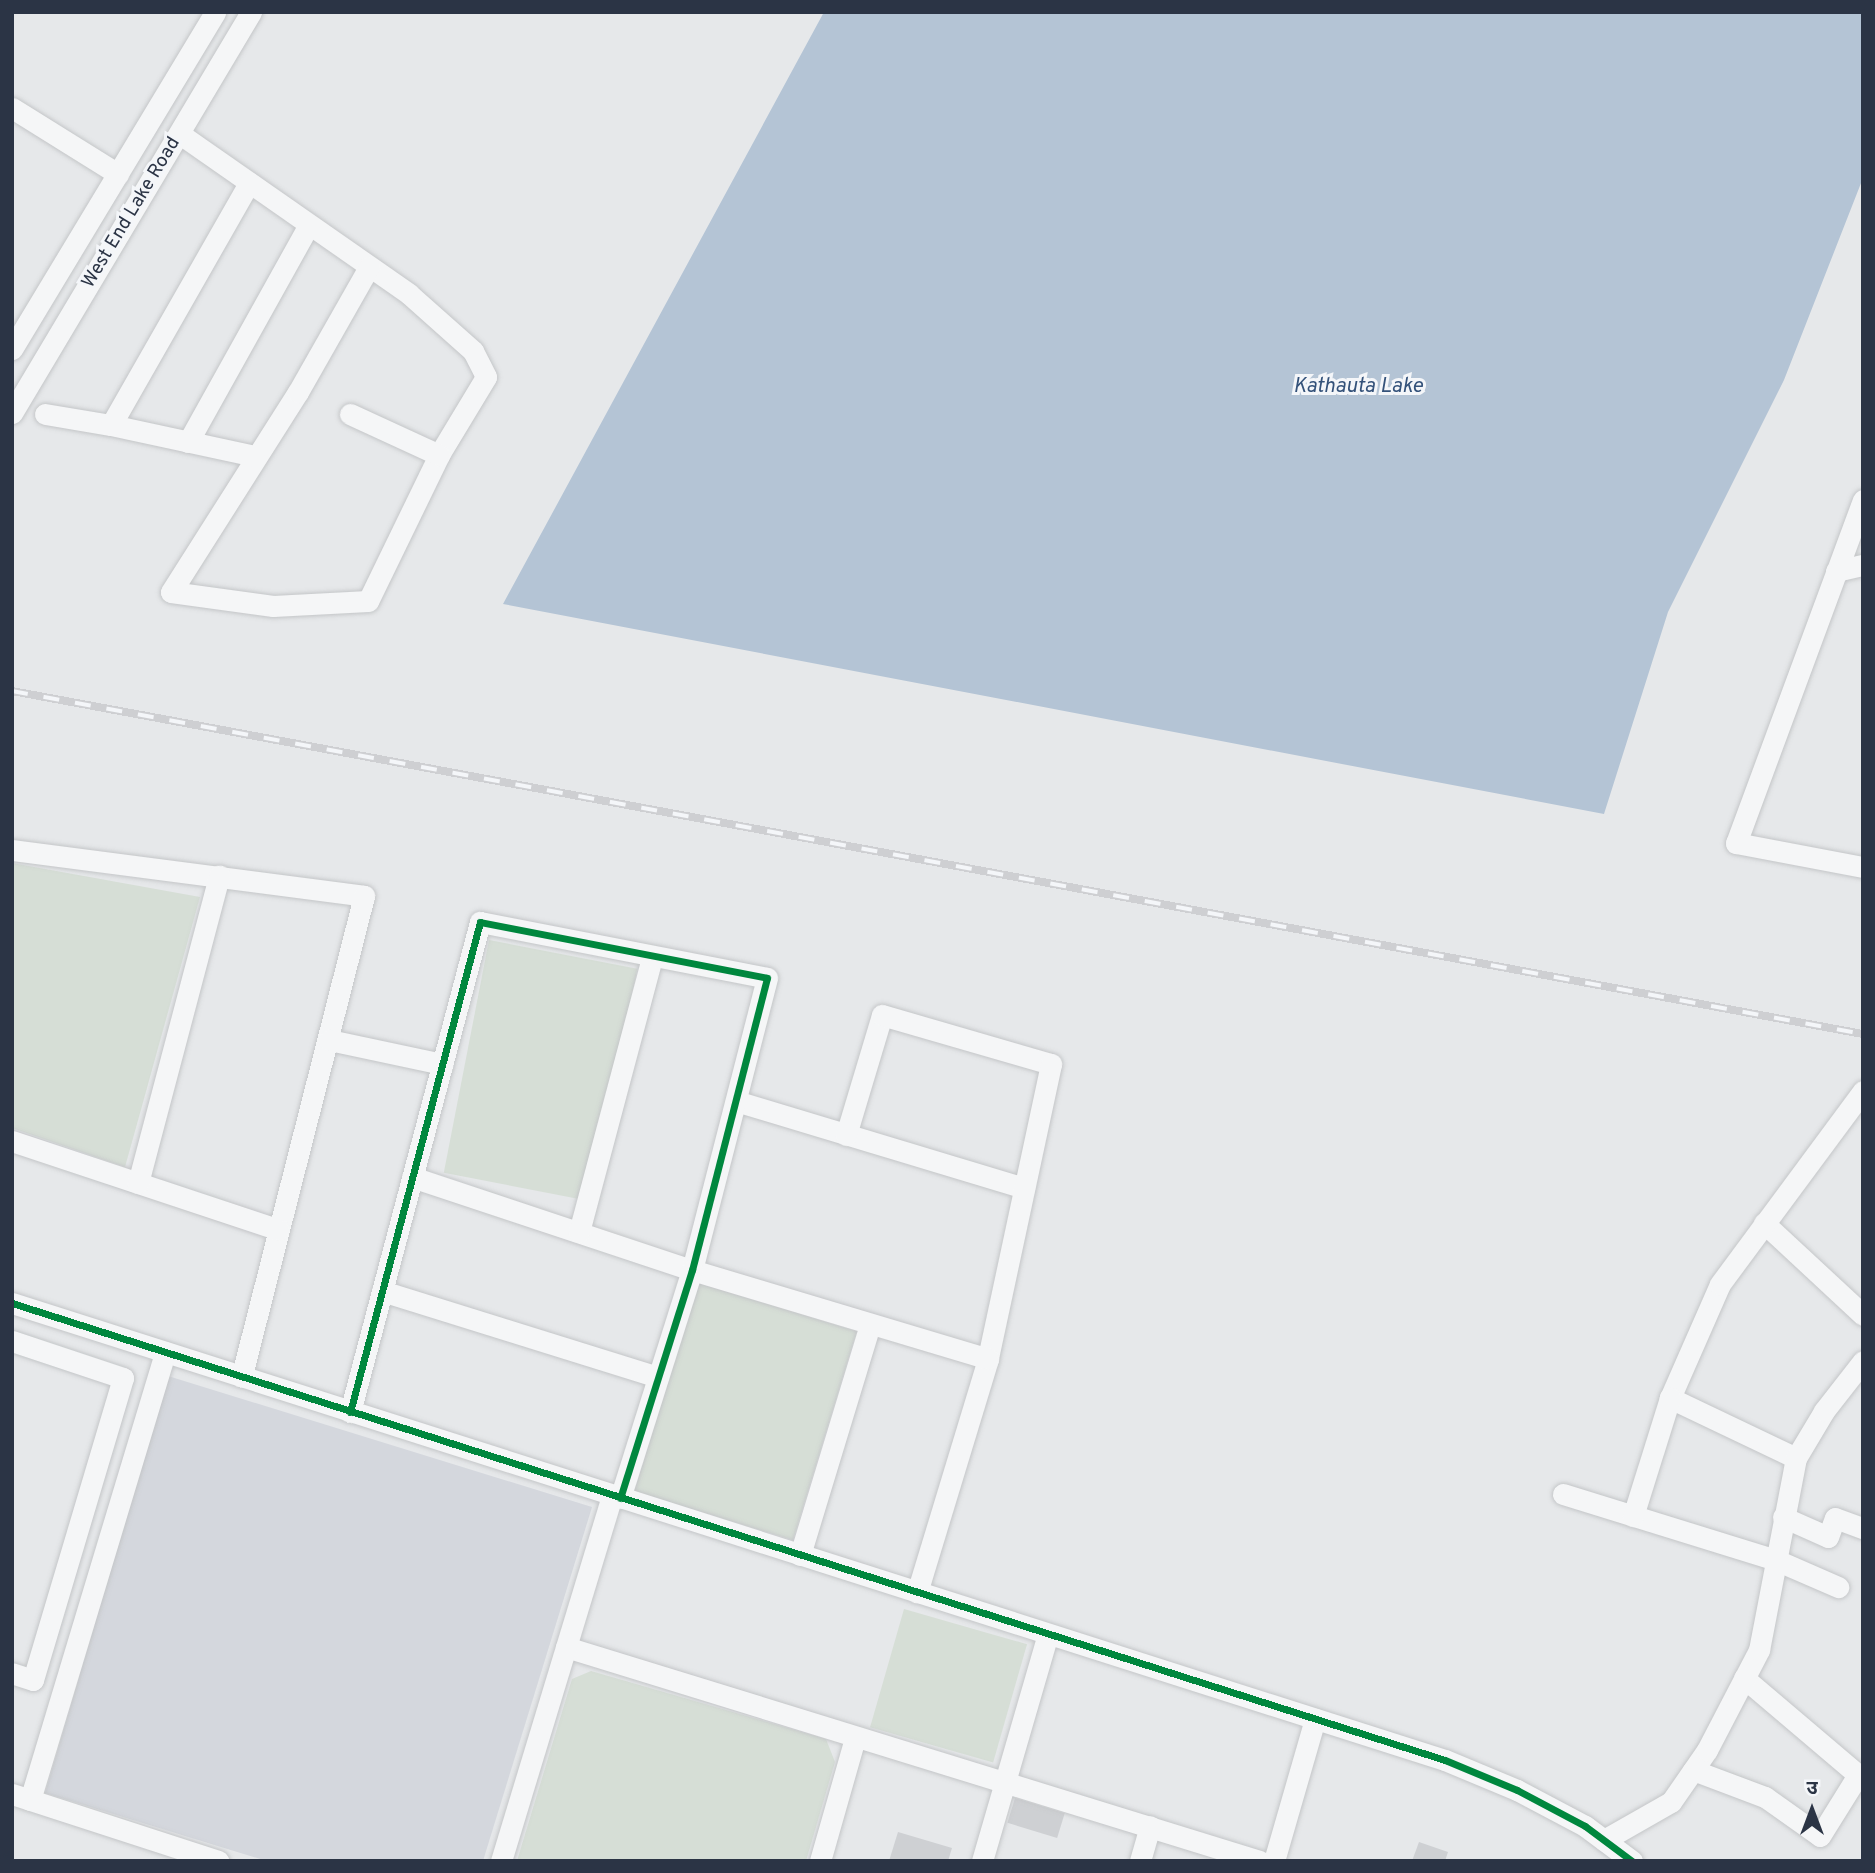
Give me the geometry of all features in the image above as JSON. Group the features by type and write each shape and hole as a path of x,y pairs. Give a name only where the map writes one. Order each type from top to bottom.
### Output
{"street":[{"name":"West End Lake Road","path":"12,349 215,12"},
{"name":"West End Lake Road","path":"12,413 251,12"},
{"path":"12,108 118,174"},
{"path":"180,134 409,294 473,351 486,377 439,455 368,600 272,606 171,592 298,392 369,267"},
{"path":"111,425 249,183"},
{"path":"188,442 309,225"},
{"path":"45,414 111,425 254,456"},
{"path":"350,414 439,455"},
{"path":"1863,500 1736,843 1863,867"},
{"path":"1836,571 1863,565"},
{"path":"12,850 364,896 242,1377"},
{"path":"138,1183 219,876"},
{"path":"350,1412 480,922 652,958 767,978 692,1270 566,1647 501,1861"},
{"path":"579,1232 652,958"},
{"path":"846,1135 882,1015 1051,1064 988,1359 917,1592"},
{"path":"329,1040 442,1064"},
{"path":"1633,1516 1670,1398 1720,1284 1863,1091"},
{"path":"736,1101 1024,1188"},
{"path":"12,1141 279,1230"},
{"path":"412,1177 692,1270 988,1359"},
{"path":"1764,1223 1863,1315"},
{"path":"382,1291 658,1377"},
{"path":"12,1303 1445,1760 1517,1790 1585,1826 1632,1861"},
{"path":"800,1555 870,1324"},
{"path":"12,1341 122,1378 33,1680 12,1673"},
{"path":"165,1352 21,1797 218,1861"},
{"path":"1604,1840 1671,1802 1693,1770 1744,1678 1759,1650 1796,1458 1824,1411 1863,1361"},
{"path":"1670,1398 1796,1458"},
{"path":"1563,1494 1776,1560 1838,1587"},
{"path":"1783,1517 1828,1536 1835,1518 1863,1528"},
{"path":"982,1861 1048,1634"},
{"path":"566,1647 1260,1861"},
{"path":"1693,1770 1765,1797 1820,1836 1860,1777 1744,1678"},
{"path":"1274,1861 1315,1719"},
{"path":"820,1861 855,1738"},
{"path":"1140,1861 1150,1826"}],"shaded area":[{"path":"12,863 200,897 125,1167 12,1128"},
{"path":"489,940 637,969 592,1201 444,1173"},
{"path":"698,1283 857,1332 793,1540 634,1491"},
{"path":"168,1376 592,1507 483,1861 267,1861 45,1793"},
{"path":"904,1609 1027,1644 993,1763 870,1727"},
{"path":"591,1671 826,1739 835,1762 806,1861 517,1861 572,1679"}],"water":[{"name":"Kathauta Lake","path":"824,12 1863,12 1863,178 1784,380 1668,612 1604,814 503,604"}],"building":[{"path":"1015,1798 1065,1813 1057,1838 1007,1823"},
{"path":"898,1832 952,1848 948,1861 889,1861"},
{"path":"1419,1842 1448,1852 1445,1861 1412,1861"}],"railway":[{"path":"12,691 1863,1034"}],"cycle path":[{"path":"350,1412 480,922 767,978 692,1270 620,1498"},
{"path":"12,1303 1445,1760 1517,1790 1585,1826 1632,1861"}]}
